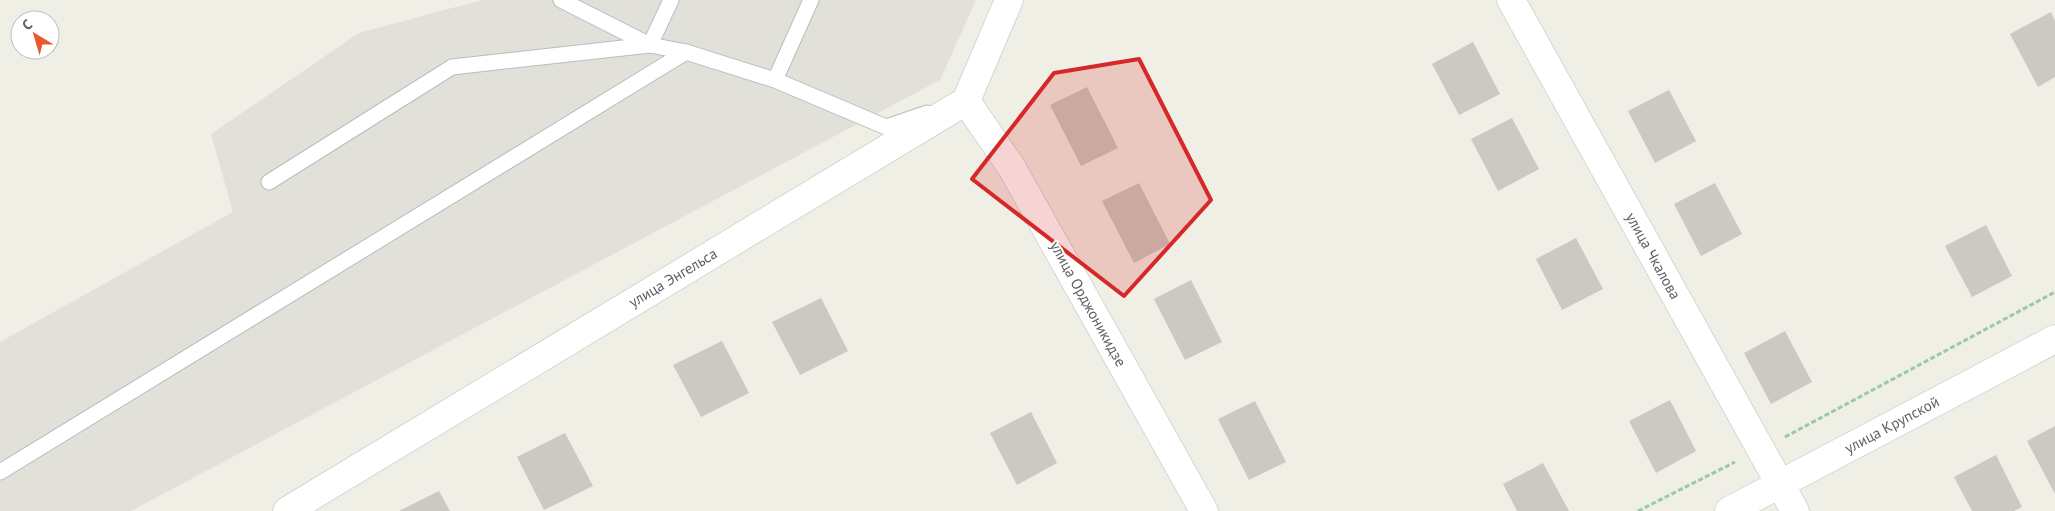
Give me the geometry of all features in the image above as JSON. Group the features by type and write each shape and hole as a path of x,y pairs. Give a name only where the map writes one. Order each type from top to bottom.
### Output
{"street":[{"path":"966,101 1009,0"},
{"name":"улица Чкалова","path":"1511,0 1795,511"},
{"name":"улица Энгельса","path":"294,509 966,101"},
{"name":"улица Орджоникидзе","path":"966,101 1012,168 1204,511"},
{"name":"улица Крупской","path":"1729,511 2055,339"}],"lane":[{"path":"561,0 650,44 686,52 775,80 886,127 966,101"},
{"path":"650,44 671,0"},
{"path":"775,80 811,0"},
{"path":"269,182 452,67 650,44"},
{"path":"0,472 686,52"}],"path":[{"path":"1638,511 1760,450 2055,292"}],"highlighted area":[{"path":"1139,59 1211,200 1124,296 972,179 1054,73"}],"shaded area":[{"path":"482,0 976,0 940,80 131,511 0,511 0,342 233,212 211,134 359,33"}],"building":[{"path":"2051,12 2055,21 2055,77 2038,87 2010,34"},
{"path":"1473,42 1500,94 1459,115 1432,64"},
{"path":"1087,87 1118,148 1081,166 1050,105"},
{"path":"1669,90 1696,141 1655,163 1628,111"},
{"path":"1512,118 1539,169 1498,191 1471,139"},
{"path":"1139,183 1170,244 1134,263 1102,201"},
{"path":"1715,183 1742,234 1701,256 1674,204"},
{"path":"1986,225 2012,276 1972,297 1945,246"},
{"path":"1576,238 1603,289 1562,310 1536,259"},
{"path":"1191,280 1222,342 1185,360 1154,299"},
{"path":"821,298 848,351 800,375 772,322"},
{"path":"1785,331 1812,382 1771,404 1744,353"},
{"path":"722,341 749,393 701,417 673,365"},
{"path":"1670,400 1696,451 1656,473 1629,421"},
{"path":"1255,401 1286,462 1249,480 1218,419"},
{"path":"1031,412 1057,463 1017,485 990,433"},
{"path":"2055,426 2055,494 2027,441"},
{"path":"565,433 593,486 544,510 517,457"},
{"path":"1996,455 2022,507 2014,511 1972,511 1954,477"},
{"path":"1543,463 1569,511 1517,511 1503,484"},
{"path":"439,491 450,511 399,511"}]}
